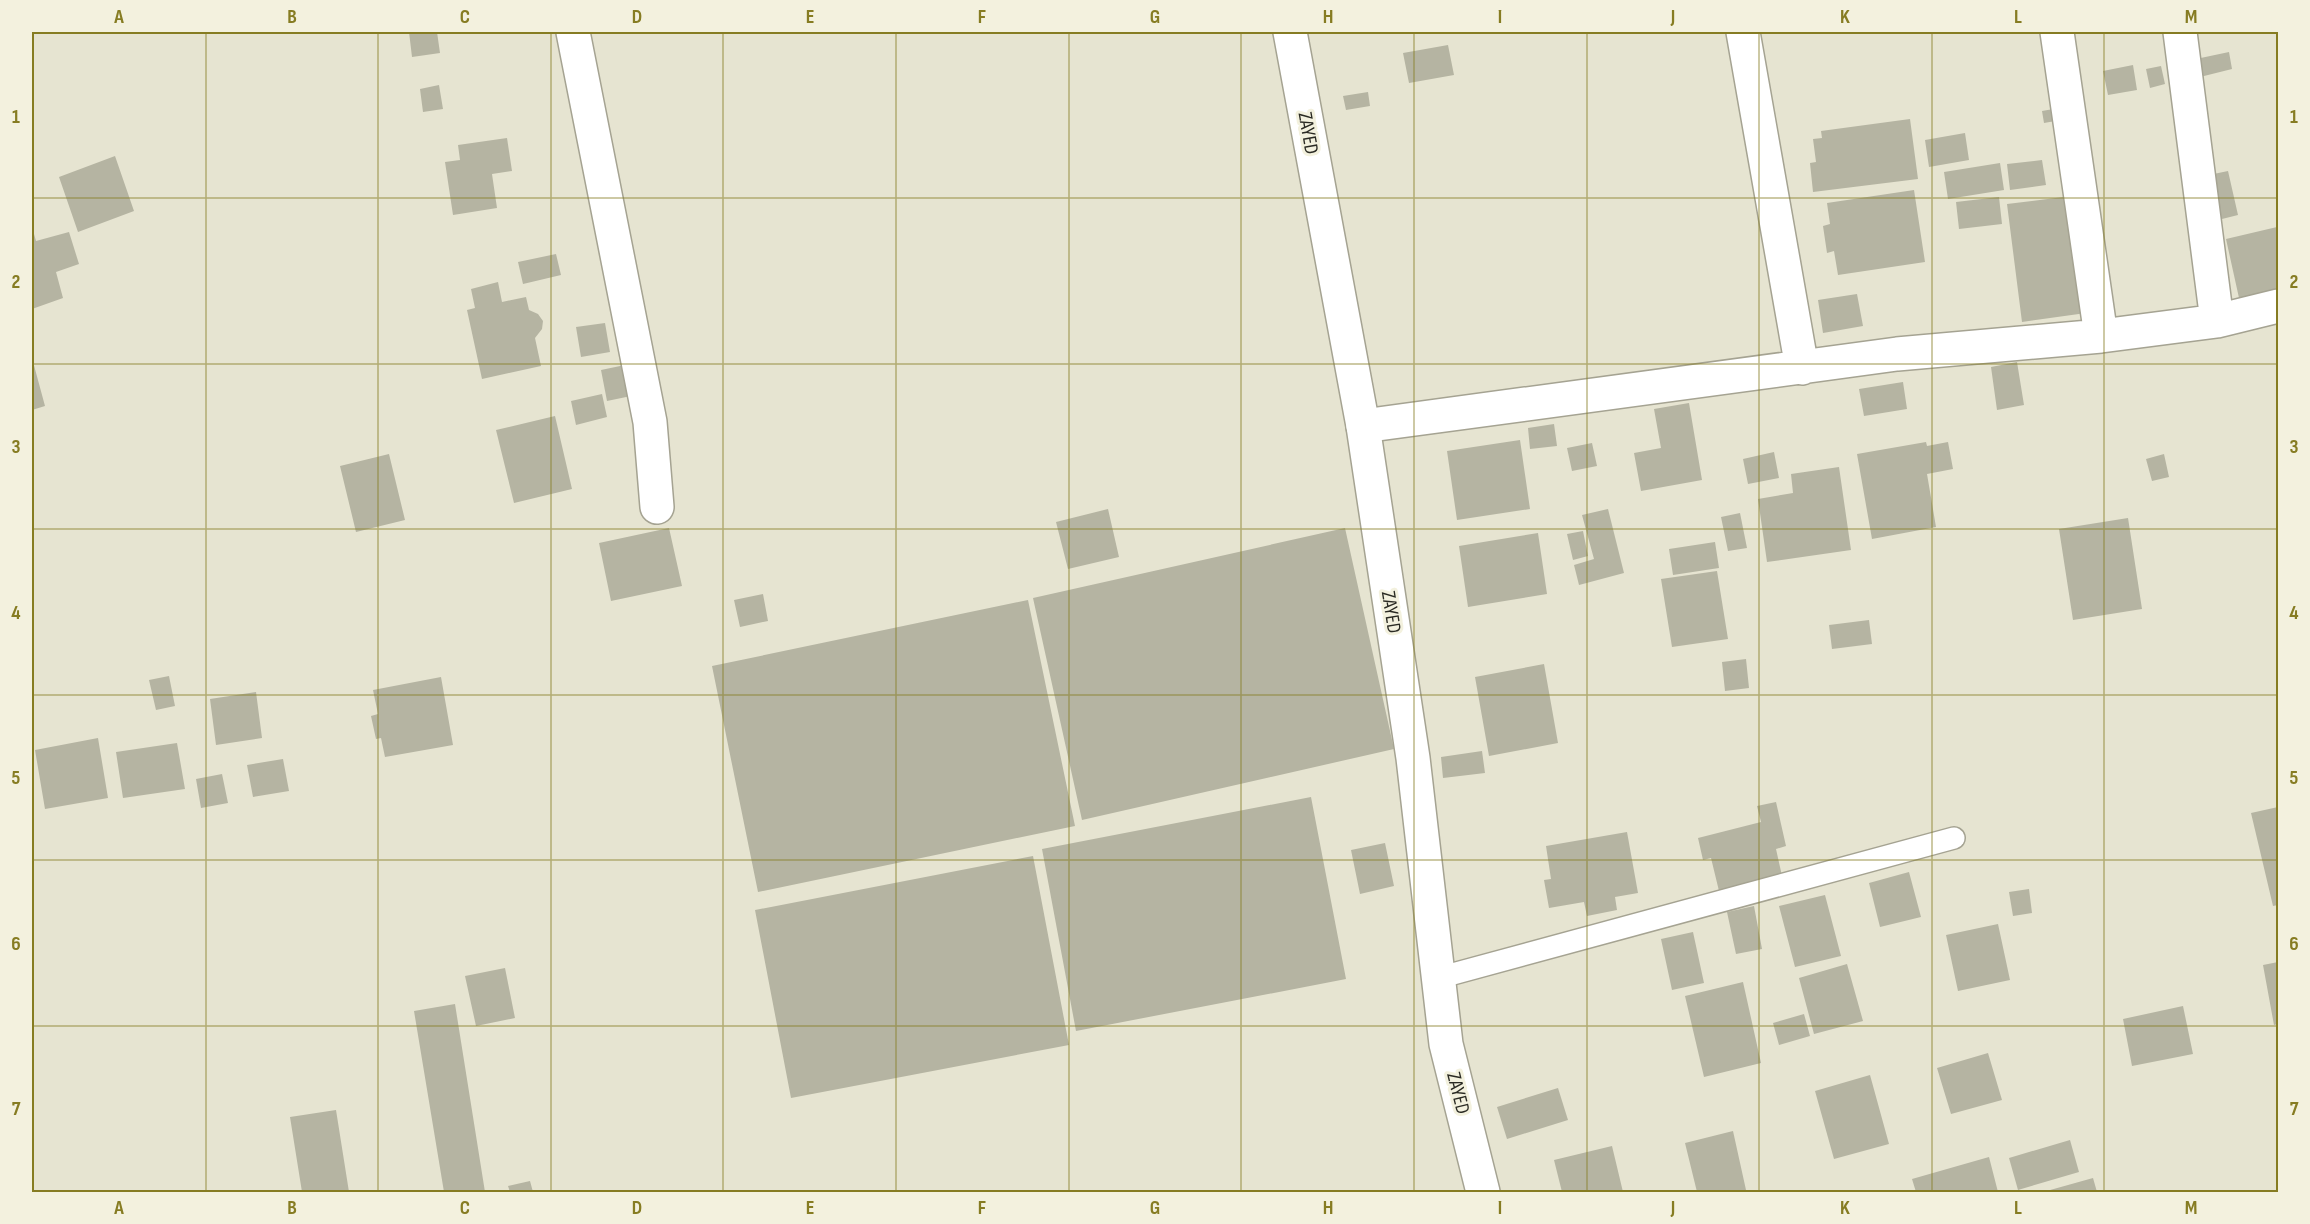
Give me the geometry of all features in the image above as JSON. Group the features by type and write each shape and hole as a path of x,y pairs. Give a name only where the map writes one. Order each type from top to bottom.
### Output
{"street":[{"path":"573,32 650,422 657,507"},
{"name":"ZAYED","path":"1290,32 1363,426 1413,758 1446,1044 1482,1192"},
{"path":"1743,32 1802,368"},
{"path":"2057,32 2101,336"},
{"path":"2180,32 2217,321"},
{"path":"1363,426 1897,354 2101,336 2217,321 2278,306"}],"lane":[{"path":"1438,978 1954,838"}],"building":[{"path":"409,32 437,32 440,53 412,57"},
{"path":"1448,45 1454,75 1409,83 1403,53"},
{"path":"2229,52 2232,69 2200,77 2196,59"},
{"path":"2133,65 2137,90 2108,95 2103,71"},
{"path":"2161,66 2165,84 2150,88 2146,69"},
{"path":"439,85 443,109 423,112 420,89"},
{"path":"1368,92 1370,106 1346,110 1343,96"},
{"path":"2059,108 2061,120 2044,123 2042,111"},
{"path":"1910,119 1918,179 1813,192 1810,163 1816,162 1813,139 1822,138 1821,131"},
{"path":"1965,133 1969,160 1929,167 1925,140"},
{"path":"507,138 512,171 492,174 497,208 453,215 445,162 460,160 458,145"},
{"path":"115,156 134,211 78,232 59,177"},
{"path":"2042,160 2046,185 2010,190 2007,164"},
{"path":"2000,163 2004,190 1948,199 1944,172"},
{"path":"2228,171 2238,215 2214,221 2204,176"},
{"path":"1914,190 1925,262 1838,275 1834,251 1827,253 1823,226 1830,224 1827,203"},
{"path":"2071,196 2086,313 2022,322 2007,204"},
{"path":"1999,197 2002,224 1959,229 1956,202"},
{"path":"32,227 36,241 69,232 79,264 56,272 63,298 32,309"},
{"path":"2277,227 2278,298 2241,307 2226,239"},
{"path":"556,254 561,275 523,284 518,262"},
{"path":"498,282 502,302 526,297 529,310 538,314 543,321 542,329 535,338 541,366 482,379 467,310 475,308 471,289"},
{"path":"1857,294 1863,326 1823,333 1818,300"},
{"path":"605,323 610,352 581,357 576,327"},
{"path":"32,358 45,406 32,410"},
{"path":"2017,362 2024,405 1997,410 1991,367"},
{"path":"625,365 631,396 607,401 601,370"},
{"path":"1903,382 1907,409 1864,416 1859,389"},
{"path":"602,394 607,417 576,425 571,401"},
{"path":"1689,403 1702,480 1641,491 1634,453 1661,448 1654,409"},
{"path":"555,416 572,489 514,503 496,430"},
{"path":"1554,424 1557,446 1530,449 1528,428"},
{"path":"1520,440 1530,509 1457,520 1447,451"},
{"path":"1926,442 1927,446 1948,442 1953,469 1927,474 1936,527 1872,539 1857,454"},
{"path":"1592,443 1597,466 1572,471 1567,448"},
{"path":"1774,452 1779,478 1748,484 1743,459"},
{"path":"389,454 405,520 356,532 340,466"},
{"path":"2164,454 2169,477 2152,481 2146,459"},
{"path":"1839,467 1851,550 1767,562 1758,499 1793,493 1791,474"},
{"path":"1108,509 1119,557 1068,569 1056,522"},
{"path":"1608,509 1624,573 1579,585 1574,565 1594,559 1582,515"},
{"path":"1740,513 1747,548 1728,551 1721,517"},
{"path":"2128,518 2142,609 2073,620 2059,529"},
{"path":"669,528 682,586 611,601 599,543"},
{"path":"1345,528 1394,749 1082,820 1033,598"},
{"path":"1583,531 1588,556 1573,560 1567,534"},
{"path":"1538,533 1547,594 1468,607 1459,546"},
{"path":"1715,542 1719,568 1673,575 1669,549"},
{"path":"1717,571 1728,639 1672,647 1661,579"},
{"path":"763,594 768,621 740,627 734,600"},
{"path":"1028,600 1075,826 758,892 712,666"},
{"path":"1869,620 1872,644 1832,649 1829,625"},
{"path":"1746,659 1749,688 1725,691 1722,662"},
{"path":"1544,664 1558,743 1489,756 1475,677"},
{"path":"169,676 175,706 156,710 149,680"},
{"path":"441,677 453,745 385,757 381,738 376,739 371,716 378,714 373,690"},
{"path":"256,692 262,738 216,745 210,699"},
{"path":"98,738 108,798 45,809 35,750"},
{"path":"177,743 185,789 123,798 116,752"},
{"path":"1482,751 1485,773 1443,778 1441,757"},
{"path":"283,759 289,791 253,797 247,765"},
{"path":"222,774 228,803 201,808 196,779"},
{"path":"1311,797 1346,979 1076,1031 1042,849"},
{"path":"1776,802 1786,846 1776,849 1782,876 1719,891 1711,858 1703,860 1698,838 1761,822 1757,806"},
{"path":"2278,807 2278,905 2273,906 2251,813"},
{"path":"1627,832 1638,893 1615,897 1617,910 1587,916 1584,902 1549,908 1544,880 1551,879 1546,846"},
{"path":"1385,843 1394,886 1360,894 1351,850"},
{"path":"1033,856 1069,1045 791,1098 755,910"},
{"path":"1909,872 1921,917 1880,927 1869,883"},
{"path":"2029,889 2032,913 2013,916 2009,892"},
{"path":"1825,895 1841,956 1795,967 1779,906"},
{"path":"1754,906 1762,949 1736,954 1727,912"},
{"path":"1998,924 2010,980 1958,991 1946,935"},
{"path":"1693,932 1704,983 1672,990 1661,939"},
{"path":"2278,962 2278,1024 2274,1025 2263,965"},
{"path":"1847,964 1863,1021 1814,1034 1799,978"},
{"path":"505,968 515,1018 476,1026 465,976"},
{"path":"1743,982 1761,1063 1704,1077 1685,996"},
{"path":"455,1004 485,1192 444,1192 414,1011"},
{"path":"2183,1006 2193,1054 2132,1066 2123,1019"},
{"path":"1804,1014 1810,1036 1779,1045 1773,1023"},
{"path":"1988,1053 2002,1100 1951,1114 1937,1068"},
{"path":"1870,1075 1889,1144 1834,1159 1815,1091"},
{"path":"1558,1088 1568,1120 1507,1139 1497,1107"},
{"path":"336,1110 349,1192 302,1192 290,1117"},
{"path":"1733,1131 1746,1190 1697,1192 1685,1143"},
{"path":"2070,1140 2079,1172 2018,1190 2009,1158"},
{"path":"1612,1146 1623,1192 1562,1192 1554,1160"},
{"path":"1989,1157 1998,1192 1916,1192 1912,1179"},
{"path":"2093,1178 2097,1192 2043,1192"},
{"path":"530,1181 533,1192 510,1192 508,1186"}]}
